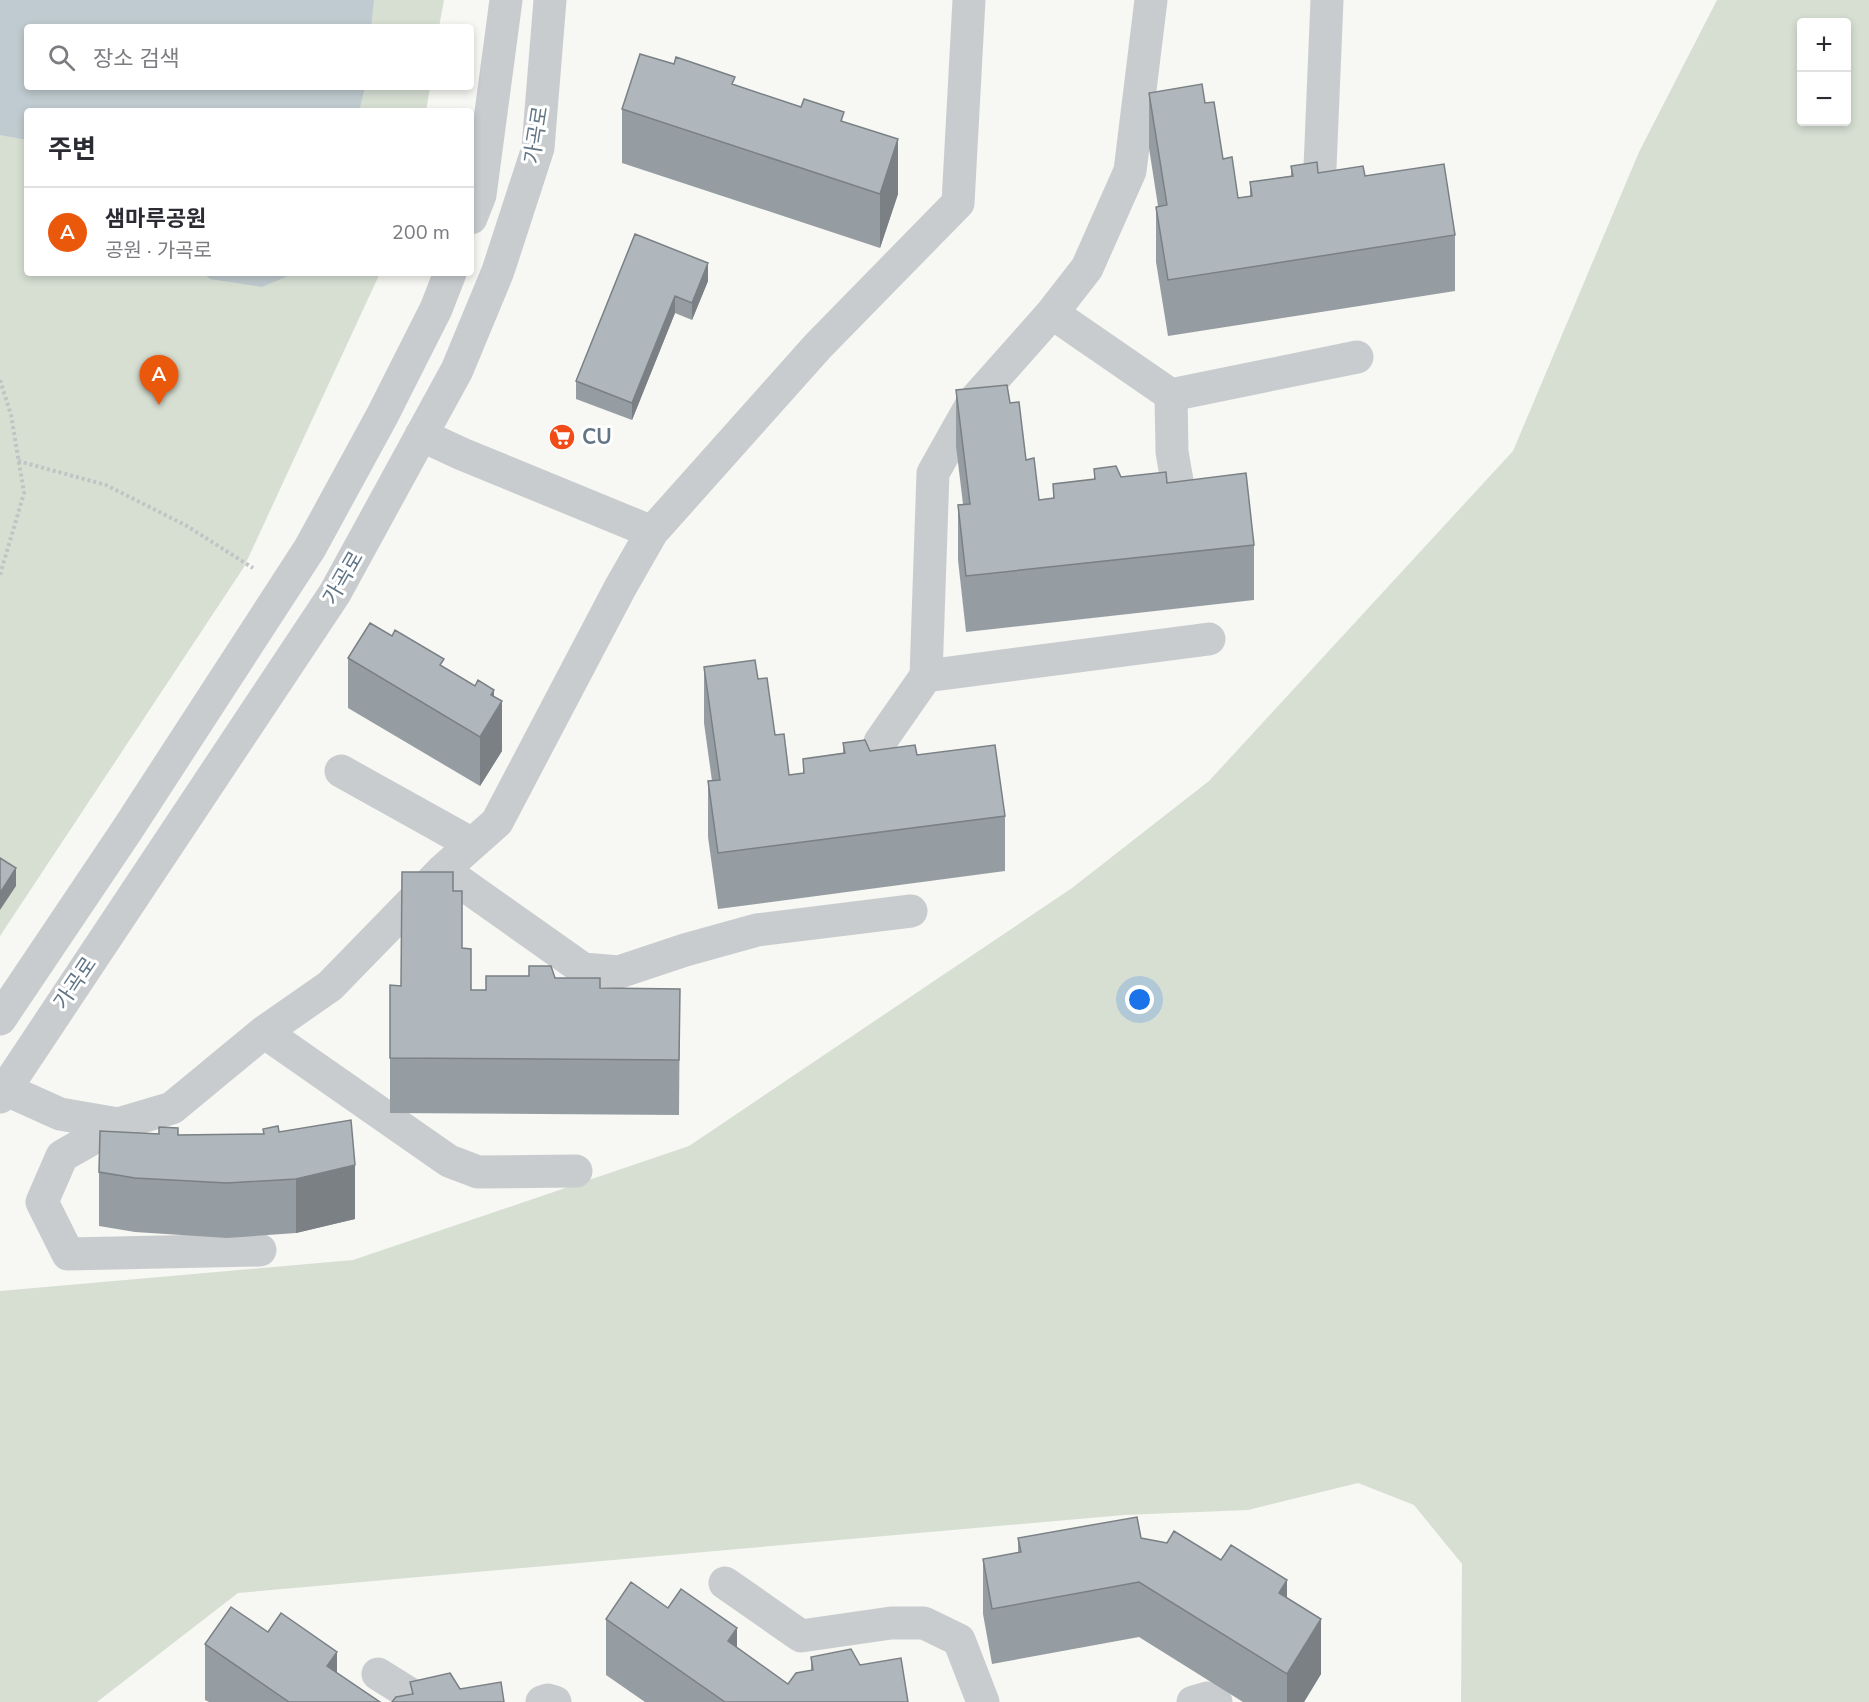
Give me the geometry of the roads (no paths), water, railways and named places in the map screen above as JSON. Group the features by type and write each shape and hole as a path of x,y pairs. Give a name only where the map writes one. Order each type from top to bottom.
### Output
{"street":[{"path":"474,210 480,195 506,0"},
{"name":"가곡로","path":"2,1091 335,593 457,370 498,271 538,148 550,0"},
{"path":"260,1250 68,1254 42,1202 62,1155 118,1124 171,1108 264,1032 330,986 443,870 497,822 620,588 652,532 818,346 958,202 969,0"},
{"path":"880,742 926,676 933,473 973,402 1052,313 1087,268 1130,171 1151,0"},
{"path":"1319,192 1327,0"},
{"name":"가곡로","path":"0,1019 127,830 310,548 382,416 436,309 449,276"},
{"path":"1052,313 1171,395 1357,357"},
{"path":"1171,395 1172,452 1181,504"},
{"path":"421,435 652,532"},
{"path":"926,676 1209,639"},
{"path":"341,771 472,844"},
{"path":"443,870 583,969 619,972 757,930 911,911"},
{"path":"264,1032 449,1161 478,1172 576,1171"},
{"path":"2,1091 60,1114 118,1124"},
{"path":"724,1583 801,1636 891,1623 924,1623 959,1640 983,1702"},
{"path":"378,1674 423,1702"},
{"path":"1193,1702 1207,1698 1216,1702"},
{"path":"542,1702 548,1700 555,1702"}],"place":[{"name":"샘마루공원","path":"159,405"},
{"name":"CU","path":"562,437"}]}
